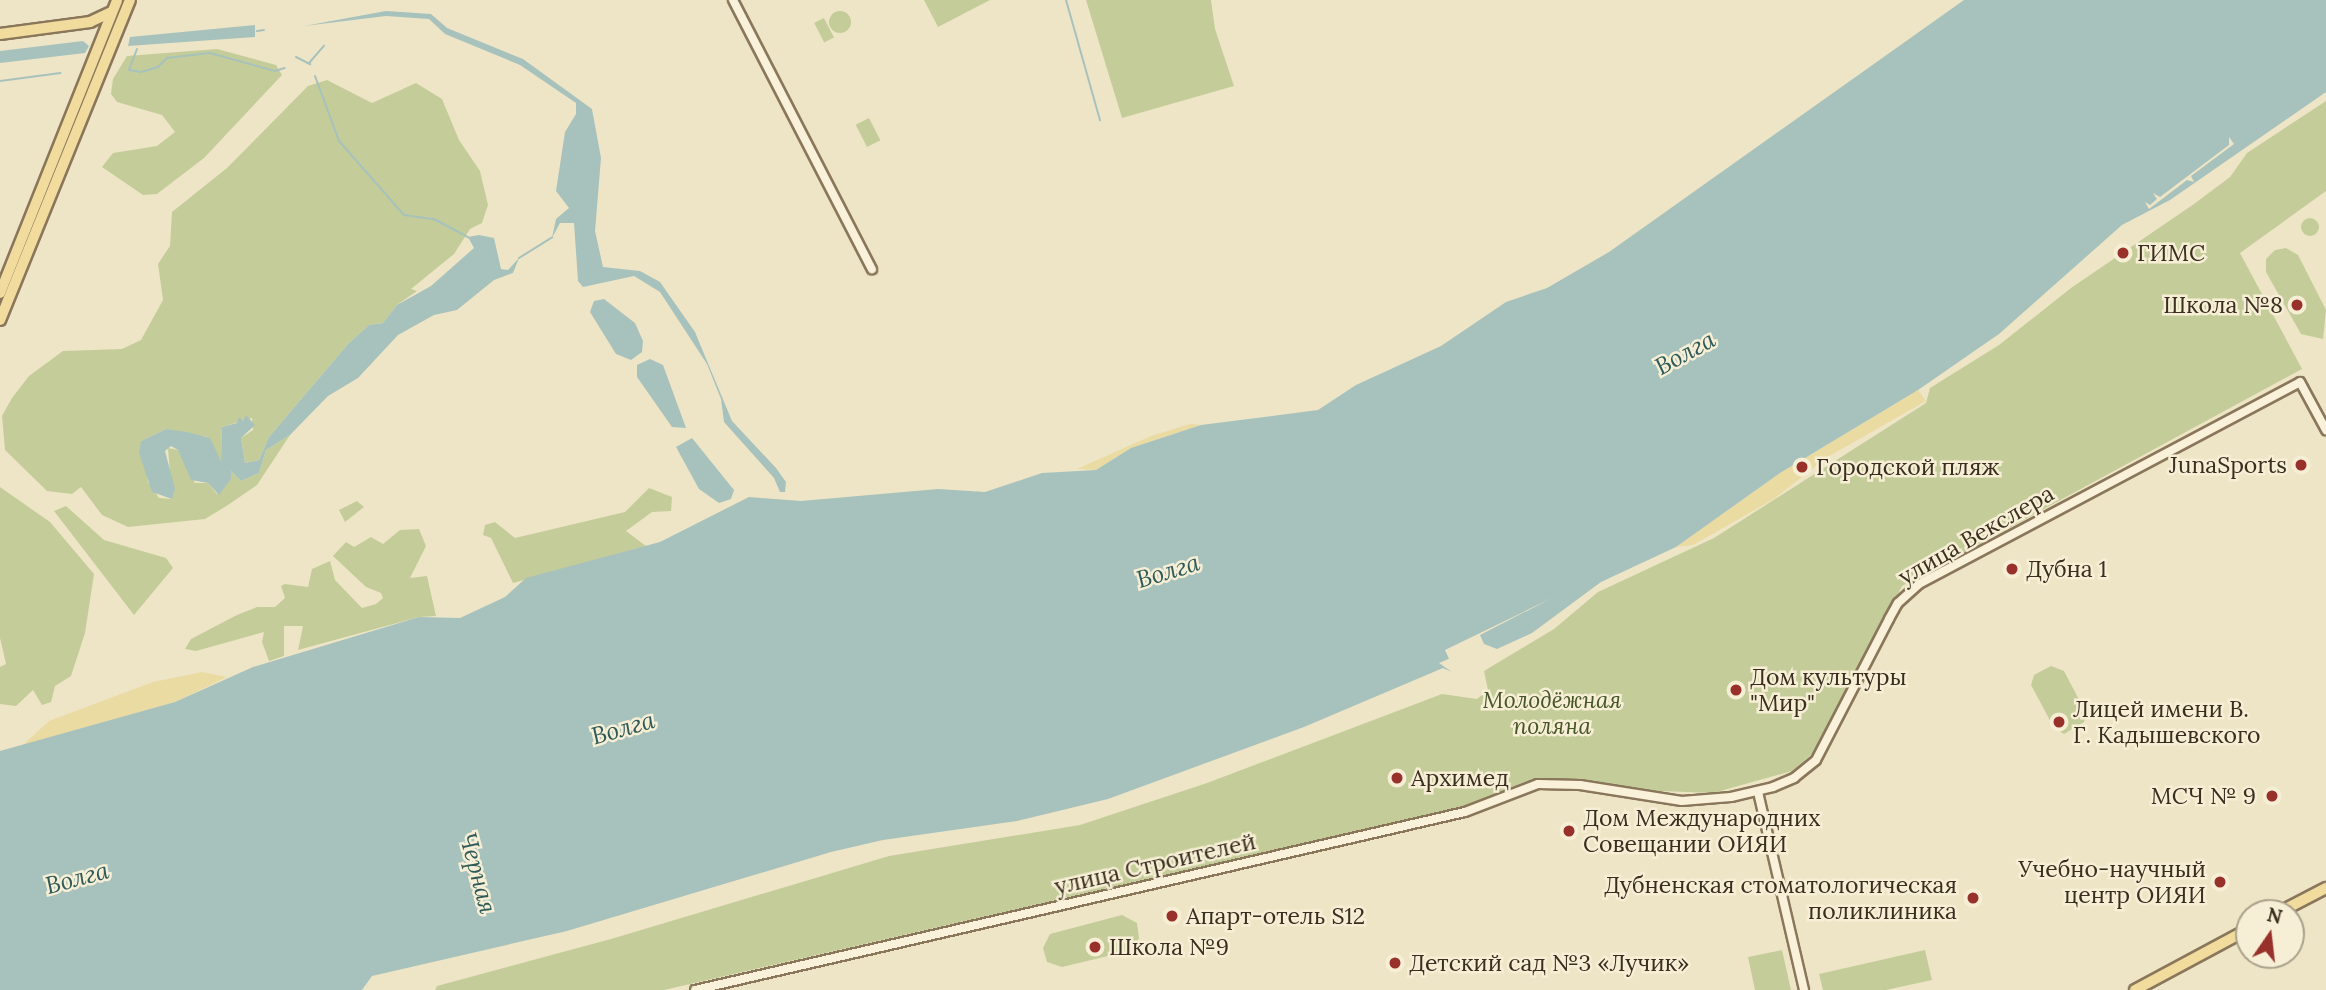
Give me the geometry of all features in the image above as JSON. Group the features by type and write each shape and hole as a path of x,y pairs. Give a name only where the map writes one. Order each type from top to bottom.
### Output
{"main road":[{"path":"0,293 117,0"},
{"path":"0,320 130,0"},
{"path":"0,34 90,22 112,12"},
{"path":"90,22 103,34"},
{"path":"2305,899 2326,888"},
{"path":"2135,990 2235,936"}],"street":[{"path":"733,0 872,269"},
{"name":"улица Векслера","path":"1622,794 1682,801 1758,792 1794,778 1816,760 1906,594 2300,382 2326,430"},
{"name":"улица Строителей","path":"695,990 1465,812 1538,784 1580,785 1622,794"},
{"path":"1758,792 1804,990"}],"green space":[{"path":"924,0 990,0 938,27"},
{"path":"1086,0 1211,0 1215,29 1234,86 1122,118"},
{"path":"840,11 848,14 851,22 848,30 840,33 832,30 829,22 832,14"},
{"path":"824,18 834,38 824,43 814,23"},
{"path":"217,49 276,65 282,75 204,158 157,194 143,195 102,167 113,153 157,146 175,132 162,115 117,102 111,94 113,79 127,56"},
{"path":"327,80 372,103 416,83 442,99 459,140 480,171 488,205 482,223 470,229 454,254 411,289 417,291 397,305 383,323 369,325 348,344 269,437 259,460 245,463 241,438 253,430 252,418 222,427 221,461 207,437 166,429 141,441 148,482 159,498 172,499 168,448 178,450 195,483 208,483 217,494 231,479 231,471 241,481 259,473 266,450 290,435 257,485 228,505 205,519 128,527 102,515 81,487 72,494 47,491 5,450 2,416 12,398 29,376 63,351 122,349 141,340 163,300 158,264 170,246 172,212 227,168 308,86"},
{"name":"Молодёжная поляна","path":"2326,101 2326,191 2240,253 2302,369 1902,586 1814,752 1792,771 1713,793 1635,790 1552,778 1524,782 1462,807 664,990 435,990 437,986 611,939 889,856 1080,825 1207,783 1442,694 1477,699 1488,690 1484,671 1554,629 1598,592 1714,538 1926,403 1930,388 1999,345 2071,288 2194,204 2230,177 2247,153"},
{"path":"869,118 880,140 867,147 856,125"},
{"path":"2306,218 2314,218 2319,227 2317,234 2306,236 2301,231 2301,223"},
{"path":"2286,248 2298,255 2326,310 2323,339 2301,334 2266,272 2266,259 2275,250"},
{"path":"0,487 50,522 94,574 85,633 71,676 55,686 51,702 42,705 33,690 16,706 0,704 0,667 6,664 0,638"},
{"path":"649,488 672,497 671,511 652,512 626,531 646,546 513,583 491,538 483,535 485,525 495,522 515,538 625,512"},
{"path":"357,501 364,507 345,522 339,510"},
{"path":"66,506 104,540 166,558 173,568 134,615 54,511"},
{"path":"419,529 426,546 410,578 427,576 436,616 419,617 298,650 303,626 284,626 284,656 269,661 262,642 264,632 196,651 185,649 191,639 237,615 257,607 275,607 285,598 281,586 285,584 308,587 312,569 330,561 335,580 362,608 376,604 383,598 381,593 366,587 333,556 346,542 354,547 371,537 383,544 400,530"},
{"path":"2051,666 2064,671 2086,713 2084,722 2064,734 2054,728 2031,685 2034,675"},
{"path":"1122,915 1137,923 1139,938 1133,950 1062,967 1047,962 1043,948 1050,934"},
{"path":"1782,950 1791,990 1755,990 1748,957"},
{"path":"1925,950 1932,980 1886,990 1823,990 1819,974"}],"sand":[{"name":"Городской пляж","path":"1918,390 1926,401 1826,458 1774,499 1693,545 1676,547 1780,473"},
{"path":"1190,424 1201,425 1131,448 1096,470 1077,469 1151,436"},
{"path":"202,672 227,677 175,702 22,746 49,721 153,682"}],"water":[{"path":"1964,0 2326,0 2326,92 2170,200 2122,225 1999,334 1918,390 1780,473 1676,547 1601,582 1532,633 1497,649 1484,644 1439,663 1452,672 1443,668 1304,727 1108,799 1017,821 883,840 831,852 567,931 372,976 362,990 0,990 0,751 175,702 253,667 419,617 460,618 505,597 526,578 660,542 749,497 801,501 938,489 985,492 1042,473 1096,470 1131,448 1201,425 1318,410 1356,385 1441,346 1506,302 1547,288 1609,252"},
{"path":"386,11 431,14 447,28 523,59 592,109 601,158 595,231 603,267 640,271 660,282 695,332 732,421 776,468 786,482 785,492 780,492 774,478 724,422 721,399 707,364 660,292 634,276 583,287 578,281 574,223 560,223 552,238 556,219 569,208 556,191 565,132 576,114 576,103 520,65 445,34 429,19 386,16 304,26"},
{"path":"255,25 255,37 128,46 130,37"},
{"path":"83,41 89,46 85,53 0,63 0,51"},
{"path":"479,235 494,238 501,269 508,270 519,258 513,273 494,280 457,310 434,315 398,335 358,378 328,396 290,435 266,450 259,473 241,481 231,471 231,479 219,495 208,483 191,480 178,450 171,446 165,451 175,489 172,499 152,492 139,453 141,441 166,429 187,432 210,438 221,461 222,427 237,423 239,417 243,421 246,415 255,425 241,438 245,463 259,460 269,437 348,344 369,325 383,323 397,305 431,286 474,248 468,237"},
{"path":"604,299 635,323 643,341 642,352 631,360 616,354 590,312 594,301"},
{"path":"650,359 663,365 686,428 672,427 637,377 637,365"},
{"path":"692,438 734,490 731,499 719,503 699,489 676,447"}],"pier":[{"path":"2229,137 2234,144 2191,176 2194,182 2187,180 2149,209 2145,202 2150,205 2157,199 2153,193 2160,197 2229,145"},
{"path":"1552,598 1480,635 1484,644 1450,661 1445,650"}],"waterway":[{"path":"1066,0 1100,120"},
{"path":"257,31 264,30"},
{"path":"309,63 324,46"},
{"path":"137,49 129,70 141,72 158,67 167,58 210,53 275,71 285,68"},
{"path":"296,57 310,64"},
{"path":"0,81 60,73"},
{"path":"315,76 339,141 404,215 434,219 469,238"},
{"path":"519,258 552,237"}],"place":[{"name":"ГИМС","path":"2123,253"},
{"name":"Школа №8","path":"2297,305"},
{"name":"JunaSports","path":"2301,465"},
{"name":"Городской пляж","path":"1802,467"},
{"name":"Дубна 1","path":"2012,569"},
{"name":"Дом культуры \"Мир\"","path":"1736,690"},
{"name":"Лицей имени В. Г. Кадышевского","path":"2059,722"},
{"name":"Архимед","path":"1397,778"},
{"name":"МСЧ № 9","path":"2272,796"},
{"name":"Дом Международних Совещании ОИЯИ","path":"1569,831"},
{"name":"Учебно-научный центр ОИЯИ","path":"2220,882"},
{"name":"Дубненская стоматологическая поликлиника","path":"1973,898"},
{"name":"Апарт-отель S12","path":"1172,916"},
{"name":"Школа №9","path":"1095,947"},
{"name":"Детский сад №3 «Лучик»","path":"1395,963"}],"water label":[{"name":"Волга","path":"1685,353"},
{"name":"Волга","path":"1168,571"},
{"name":"Волга","path":"623,728"},
{"name":"Черная","path":"478,873"},
{"name":"Волга","path":"77,878"}]}
